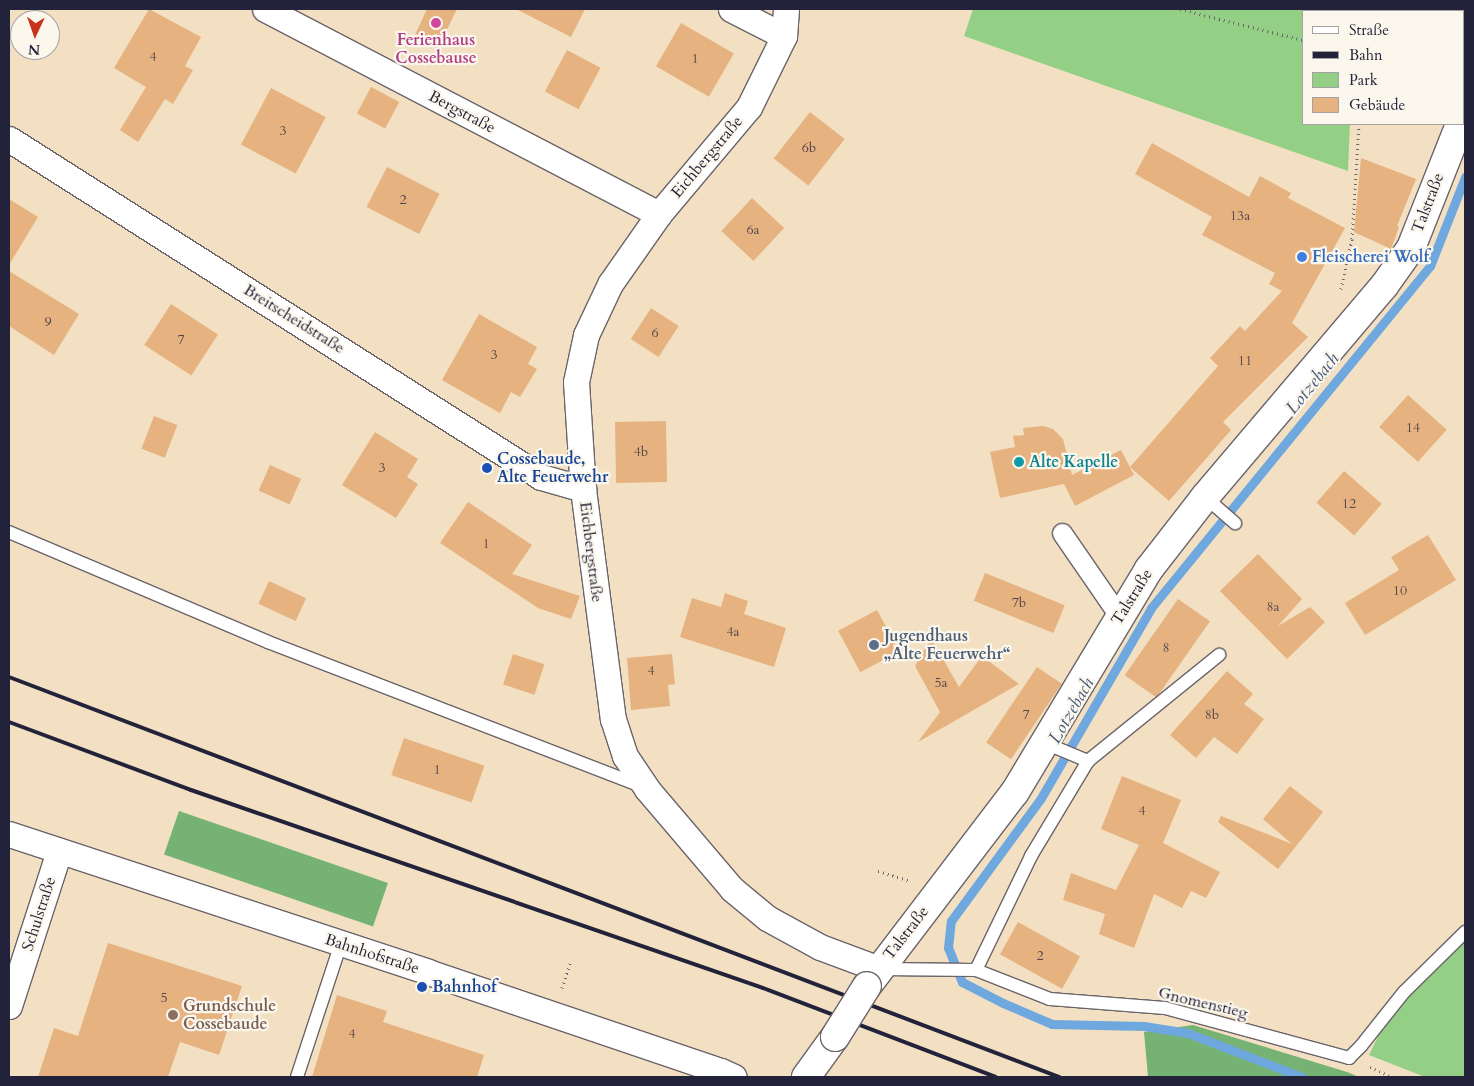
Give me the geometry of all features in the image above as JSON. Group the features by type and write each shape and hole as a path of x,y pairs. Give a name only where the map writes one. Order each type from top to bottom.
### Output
{"street":[{"name":"Bergstraße","path":"265,9 659,214"},
{"path":"731,9 784,36"},
{"name":"Eichbergstraße","path":"786,9 784,36 749,108 659,214 610,284 586,335 576,382 583,489 613,719 625,756 647,789 732,890 767,918 873,977"},
{"name":"Talstraße","path":"806,1077 835,1037 873,977 1015,792 1053,746 1120,617 1149,569 1212,504 1384,286 1411,248 1460,125"},
{"name":"Breitscheidstraße","path":"9,139 541,476 583,489"},
{"path":"1062,533 1120,617"},
{"name":"Bahnhofstraße","path":"9,834 712,1068 734,1077"},
{"name":"Schulstraße","path":"9,1006 59,851"}],"lane":[{"path":"1212,504 1235,523"},
{"path":"9,532 268,642 647,789"},
{"path":"976,970 1083,758 1219,655"},
{"path":"1053,746 1083,758"},
{"name":"Gnomenstieg","path":"873,977 931,969 976,970 1050,999 1165,1008 1348,1058 1361,1046 1404,992 1465,932"},
{"path":"297,1077 341,944"}],"path":[{"path":"1180,9 1302,40"},
{"path":"1339,297 1352,239 1359,125"},
{"path":"561,991 570,963"}],"green space":[{"path":"973,9 1369,9 1302,10 1302,125 1350,125 1348,171 964,36"},
{"path":"179,811 388,883 373,926 164,854"},
{"path":"1465,924 1465,1077 1425,1077 1369,1055 1402,987"},
{"path":"1193,1025 1359,1077 1148,1077 1144,1032"}],"building":[{"path":"149,9 201,37 185,66 193,70 173,104 165,99 138,142 120,130 146,87 114,68"},
{"name":"Ferienhaus Cossebause","path":"427,9 457,9 438,48 414,37"},
{"path":"516,9 585,9 571,37"},
{"path":"681,23 734,54 709,97 656,66"},
{"path":"567,50 601,68 578,109 545,91"},
{"path":"371,87 399,102 385,129 357,113"},
{"path":"271,88 326,117 296,174 241,145"},
{"path":"810,112 845,139 808,186 774,158"},
{"path":"1152,143 1249,197 1260,176 1291,193 1288,198 1345,228 1292,323 1308,337 1223,422 1231,430 1169,501 1130,467 1218,366 1210,358 1240,326 1245,331 1282,291 1269,284 1275,273 1202,235 1212,217 1135,174"},
{"path":"1361,158 1416,179 1397,226 1399,227 1391,249 1354,232"},
{"path":"387,167 440,194 419,234 367,207"},
{"path":"752,198 784,228 753,261 721,231"},
{"path":"9,199 38,217 9,265"},
{"path":"9,271 79,314 54,355 9,326"},
{"path":"171,304 218,334 191,376 144,345"},
{"path":"651,308 679,326 659,357 631,339"},
{"path":"479,314 537,347 528,364 537,369 520,397 511,392 500,413 442,380"},
{"path":"1408,395 1447,430 1418,462 1379,427"},
{"path":"154,416 177,425 165,458 141,449"},
{"path":"666,421 667,482 616,483 615,422"},
{"path":"1043,426 1053,429 1063,439 1072,475 1121,450 1134,475 1075,506 1064,484 1000,498 990,452 1015,447 1013,436 1024,435 1023,428"},
{"path":"375,432 418,459 407,477 418,484 396,518 342,485"},
{"path":"270,465 301,479 290,504 259,491"},
{"path":"1344,471 1382,504 1354,536 1316,503"},
{"path":"468,502 532,545 512,574 580,596 571,619 538,608 440,543"},
{"path":"1428,535 1456,580 1365,635 1345,603 1399,570 1391,557"},
{"path":"1258,554 1302,599 1278,626 1310,607 1325,622 1287,659 1220,591"},
{"path":"985,573 1065,605 1053,633 974,601"},
{"path":"269,581 306,598 296,621 258,604"},
{"path":"725,593 748,601 744,614 786,628 774,667 680,637 692,598 721,607"},
{"path":"1178,599 1210,621 1157,698 1125,675"},
{"path":"877,610 899,651 860,672 838,631"},
{"path":"931,638 959,687 982,656 1019,684 918,742 940,712 915,666"},
{"path":"513,654 544,664 534,695 503,684"},
{"path":"672,654 675,684 668,685 670,706 631,710 627,658"},
{"path":"1037,667 1062,684 1011,759 986,742"},
{"path":"1227,671 1253,694 1244,704 1264,719 1237,754 1214,737 1196,758 1170,735"},
{"path":"404,738 484,766 472,803 391,775"},
{"path":"1122,776 1181,800 1163,843 1220,872 1206,898 1191,891 1182,908 1154,894 1134,948 1099,934 1105,914 1063,900 1071,873 1116,890 1139,845 1101,829"},
{"path":"1290,786 1323,812 1278,869 1218,822 1221,816 1292,844 1263,819"},
{"path":"1018,922 1080,956 1062,989 1000,954"},
{"path":"108,943 242,986 219,1055 180,1042 168,1077 38,1077 54,1028 78,1036"},
{"path":"337,995 387,1011 383,1022 484,1055 477,1077 312,1077"}],"waterway":[{"name":"Lotzebach","path":"1302,1077 1188,1033 1144,1026 1052,1024 1003,1003 962,982 948,948 951,921 1041,798 1151,608 1430,266 1465,177"}],"railway":[{"path":"9,677 1059,1077"},
{"path":"9,722 191,790 763,988 996,1077"}],"place":[{"name":"Ferienhaus Cossebause","path":"436,23"},
{"name":"Fleischerei Wolf","path":"1302,257"},
{"name":"Alte Kapelle","path":"1019,462"},
{"name":"Cossebaude, Alte Feuerwehr","path":"487,468"},
{"name":"Jugendhaus „Alte Feuerwehr“","path":"874,645"},
{"name":"Bahnhof","path":"422,987"},
{"name":"Grundschule Cossebaude","path":"173,1015"}]}
